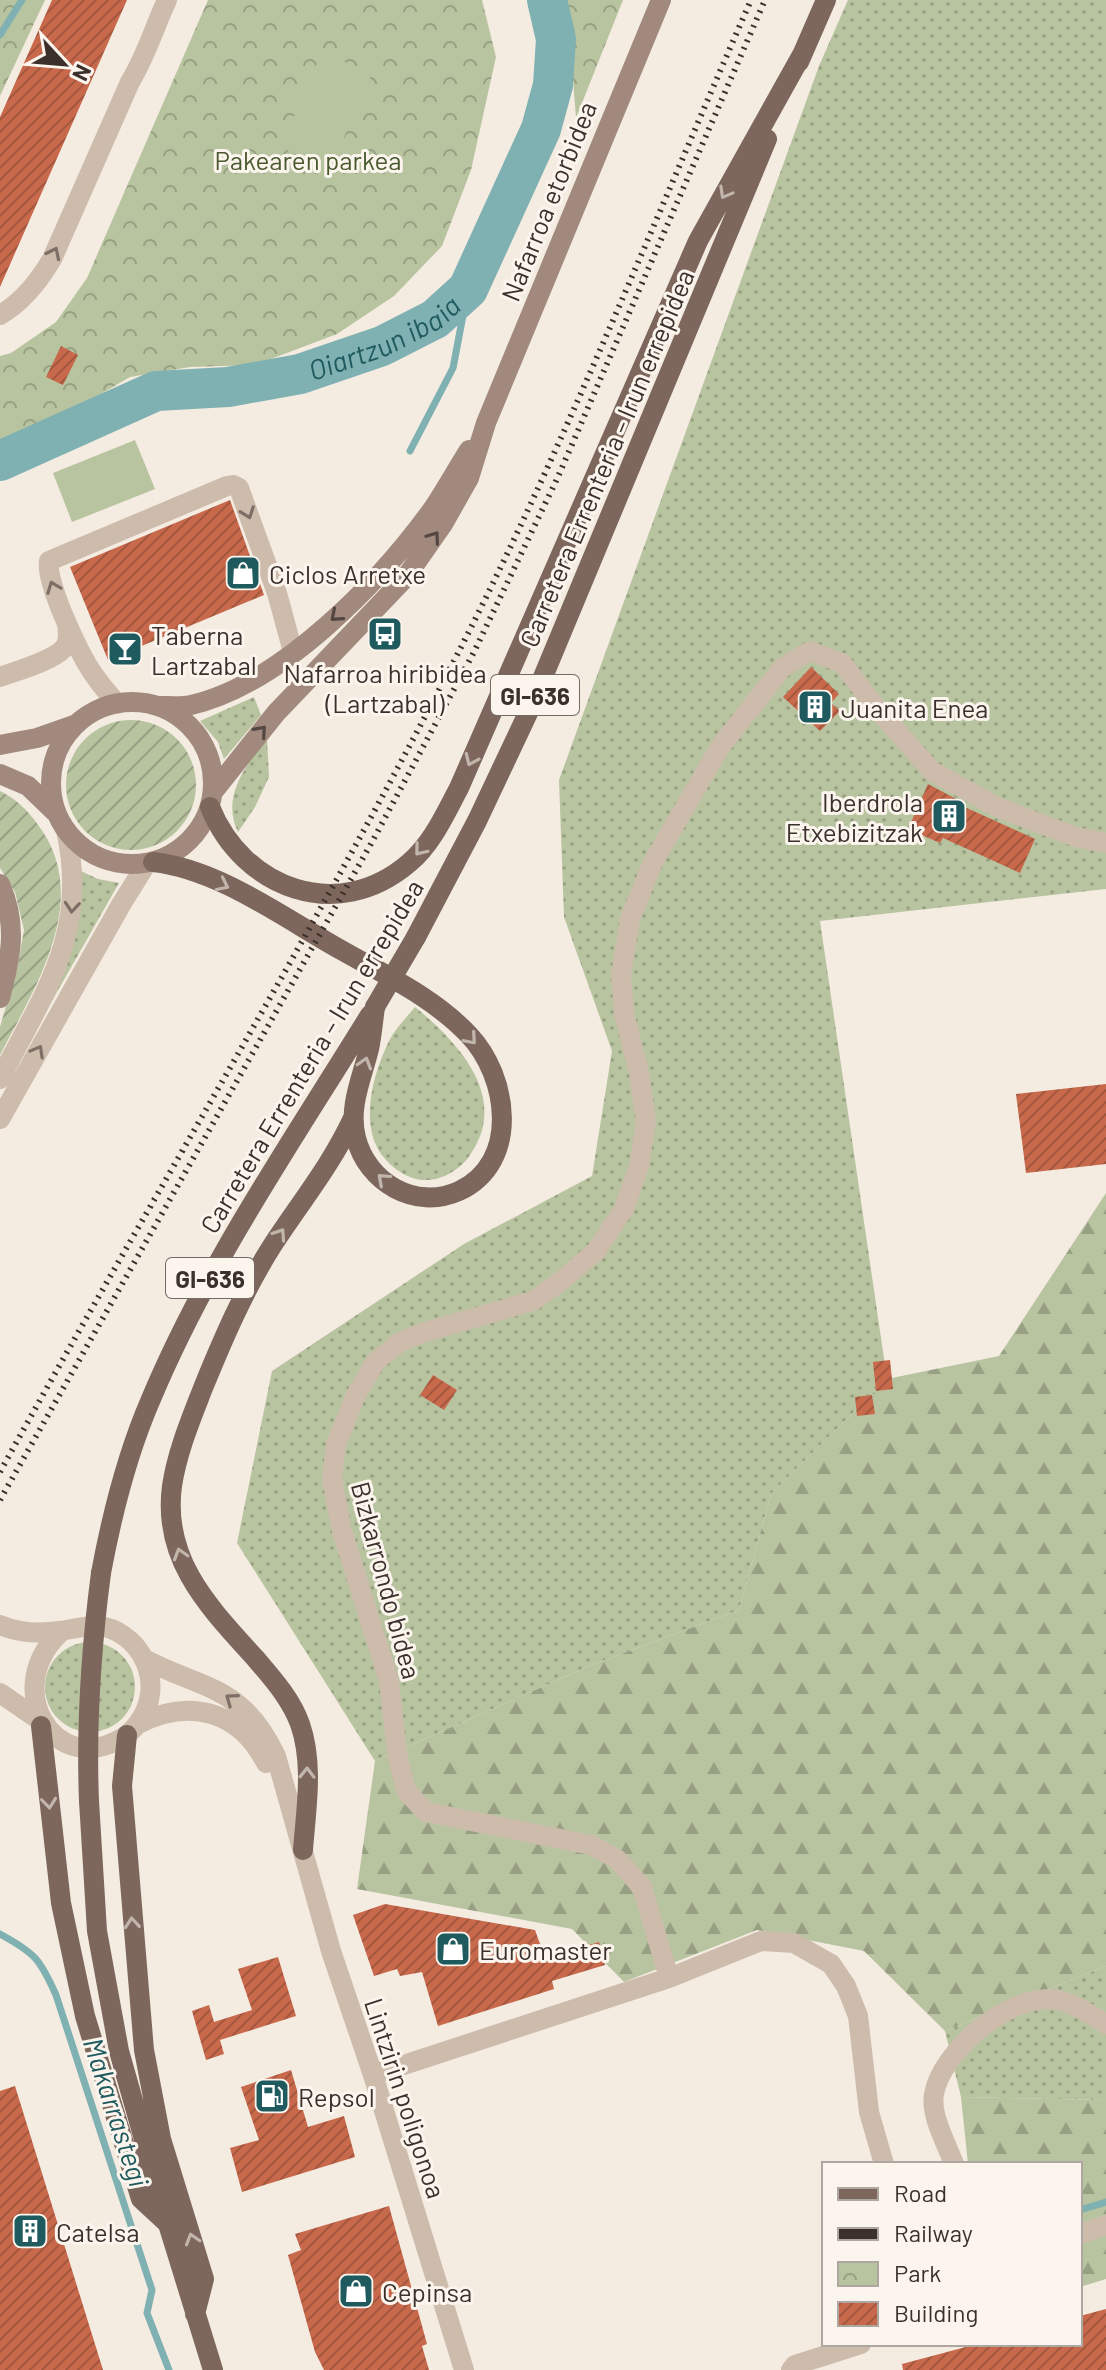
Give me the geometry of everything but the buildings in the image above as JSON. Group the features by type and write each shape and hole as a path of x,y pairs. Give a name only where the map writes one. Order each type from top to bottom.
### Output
{"main road":[{"name":"Nafarroa etorbidea","path":"212,800 276,713 406,577 443,524 469,478 486,423 661,0"},
{"name":"Carretera Errenteria – Irun errepidea","path":"213,2370 119,2051 97,1931 89,1801 89,1690 101,1573 123,1476 150,1401 218,1263 375,1007 477,821 528,713 826,0"},
{"path":"62,822 51,783 58,750 77,724 89,715 117,704 137,702 157,706 182,719 200,739 211,764 212,800 218,826 234,850 257,871 284,886 333,894 359,891 385,880 410,862 438,828 459,788 698,241 804,51"},
{"name":"Nafarroa etorbidea","path":"157,706 189,705 228,692 293,652 347,607 388,564 433,507 486,423"},
{"path":"0,745 37,738 77,724"},
{"path":"0,774 28,786 82,847 101,859 192,870 411,989 449,1016 471,1037 493,1069 504,1115 498,1145 489,1165 459,1191 422,1198 400,1193 384,1183 362,1155 353,1118 358,1085 370,1047 375,1007"},
{"path":"150,863 182,847 199,829 212,800"},
{"path":"0,884 12,928 11,959 0,998"},
{"path":"302,1846 308,1767 300,1723 272,1678 196,1590 176,1541 171,1509 172,1488 186,1432 235,1314 270,1249 340,1147 353,1118"},
{"path":"38,1722 61,1903 85,2016 141,2199 168,2224"},
{"path":"132,1730 122,1786 144,2050 161,2139 204,2279 195,2314"}],"street":[{"path":"2,314 32,288 52,259 130,82 146,56 153,30 167,0"},
{"path":"117,704 95,677 67,623 47,571 49,561 233,485 239,488 266,563 293,652"},
{"path":"0,677 55,655 65,647 69,635 67,623"},
{"name":"Bizkarrondo bidea","path":"669,1978 642,1887 617,1859 591,1845 426,1812 406,1791 397,1753 389,1681 342,1531 332,1479 336,1444 356,1395 376,1361 400,1342 422,1333 533,1301 596,1251 624,1209 639,1166 646,1121 639,1073 624,1013 621,975 630,919 653,862 720,747 782,668 810,651 842,663 932,771 997,807 1076,837 1106,843"},
{"path":"0,1079 50,981 68,934 74,880 62,822"},
{"path":"0,1119 122,903 150,863"},
{"path":"0,1625 28,1632 62,1631 93,1625 109,1628 123,1635 144,1659 150,1675 146,1709 132,1730 98,1748 67,1745 0,1693"},
{"path":"38,1722 28,1698 28,1678 34,1659 46,1643 62,1631"},
{"name":"Lintzirin poligonoa","path":"144,1659 211,1686 232,1699 261,1728 276,1756 331,1951 373,2075 464,2370"},
{"name":"Lintzirin poligonoa","path":"132,1730 161,1714 186,1710 211,1714 233,1724 246,1734 260,1753 302,1846"},
{"path":"373,2075 669,1978 761,1941 794,1943 831,1964 846,1986 858,2016 869,2112 883,2162"},
{"path":"953,2162 934,2108 934,2093 958,2049 995,2017 1027,2001 1051,1999 1063,2002 1106,2024"},
{"path":"1082,2233 1106,2225"},
{"path":"791,2370 795,2365 855,2346"}],"green space":[{"path":"0,0 45,0 0,96"},
{"name":"Pakearen parkea","path":"208,0 482,0 496,57 471,170 442,246 394,296 337,334 255,365 190,367 130,377 65,415 0,446 0,356 11,353 56,322 87,278"},
{"path":"564,0 623,0 576,118 569,27"},
{"path":"848,0 1106,0 1106,889 820,921 887,1379 771,1494 739,1610 594,1664 375,1761 237,1543 272,1371 464,1244 592,1176 612,1051 564,917 559,780 819,66"},
{"path":"322,52 372,74 330,169 280,147"},
{"path":"135,440 155,489 72,522 53,473"},
{"path":"254,697 261,715 224,759 218,742 200,721"},
{"path":"131,720 156,725 177,739 191,760 196,785 191,810 177,831 156,845 131,850 106,845 85,831 71,810 66,785 71,760 85,739 106,725"},
{"path":"267,739 269,777 255,807 238,832 233,819 234,794 244,771"},
{"path":"0,791 24,808 43,832 56,860 61,888 59,917 52,946 0,1055 0,1027 24,930 15,892 0,868"},
{"path":"81,871 98,879 119,883 49,1006 72,940 79,907"},
{"path":"415,1007 448,1037 474,1073 482,1093 484,1113 481,1134 470,1155 450,1173 431,1180 419,1180 390,1164 378,1148 370,1119 373,1086 383,1055 394,1032"},
{"path":"1106,1193 1106,1966 945,2031 864,1951 757,1930 624,1982 572,1929 357,1889 375,1761 594,1664 739,1610 771,1494 887,1379 999,1356"},
{"path":"90,1642 107,1646 122,1655 131,1670 135,1687 131,1704 122,1719 107,1728 90,1732 73,1728 58,1719 49,1704 45,1687 49,1670 58,1655 73,1646"},
{"path":"1106,1966 1106,2100 961,2097 945,2031"},
{"path":"961,2097 1106,2100 1106,2279 1082,2286 1082,2162 968,2162"}],"waterway":[{"path":"0,35 22,0"},
{"name":"Oiartzun ibaia","path":"0,461 156,391 228,387 300,374 382,346 435,319 468,289 541,129 553,85 556,39 547,0"},
{"name":"Makarrastegi","path":"410,451 453,368 468,289"},
{"name":"Makarrastegi","path":"0,1934 35,1958 56,1995 152,2290 147,2313 169,2370"},
{"path":"1082,2209 1106,2202"}],"railway":[{"path":"0,1472 288,966 455,659 571,415 751,0"},
{"path":"0,1500 372,842 474,652 557,479 765,0"}],"place":[{"name":"Ciclos Arretxe","path":"243,573"},
{"name":"Nafarroa hiribidea (Lartzabal)","path":"385,634"},
{"name":"Taberna Lartzabal","path":"125,649"},
{"name":"Juanita Enea","path":"815,707"},
{"name":"Iberdrola Etxebizitzak","path":"949,816"},
{"name":"Euromaster","path":"453,1949"},
{"name":"Repsol","path":"272,2096"},
{"name":"Catelsa","path":"30,2231"},
{"name":"Cepinsa","path":"356,2291"}]}
